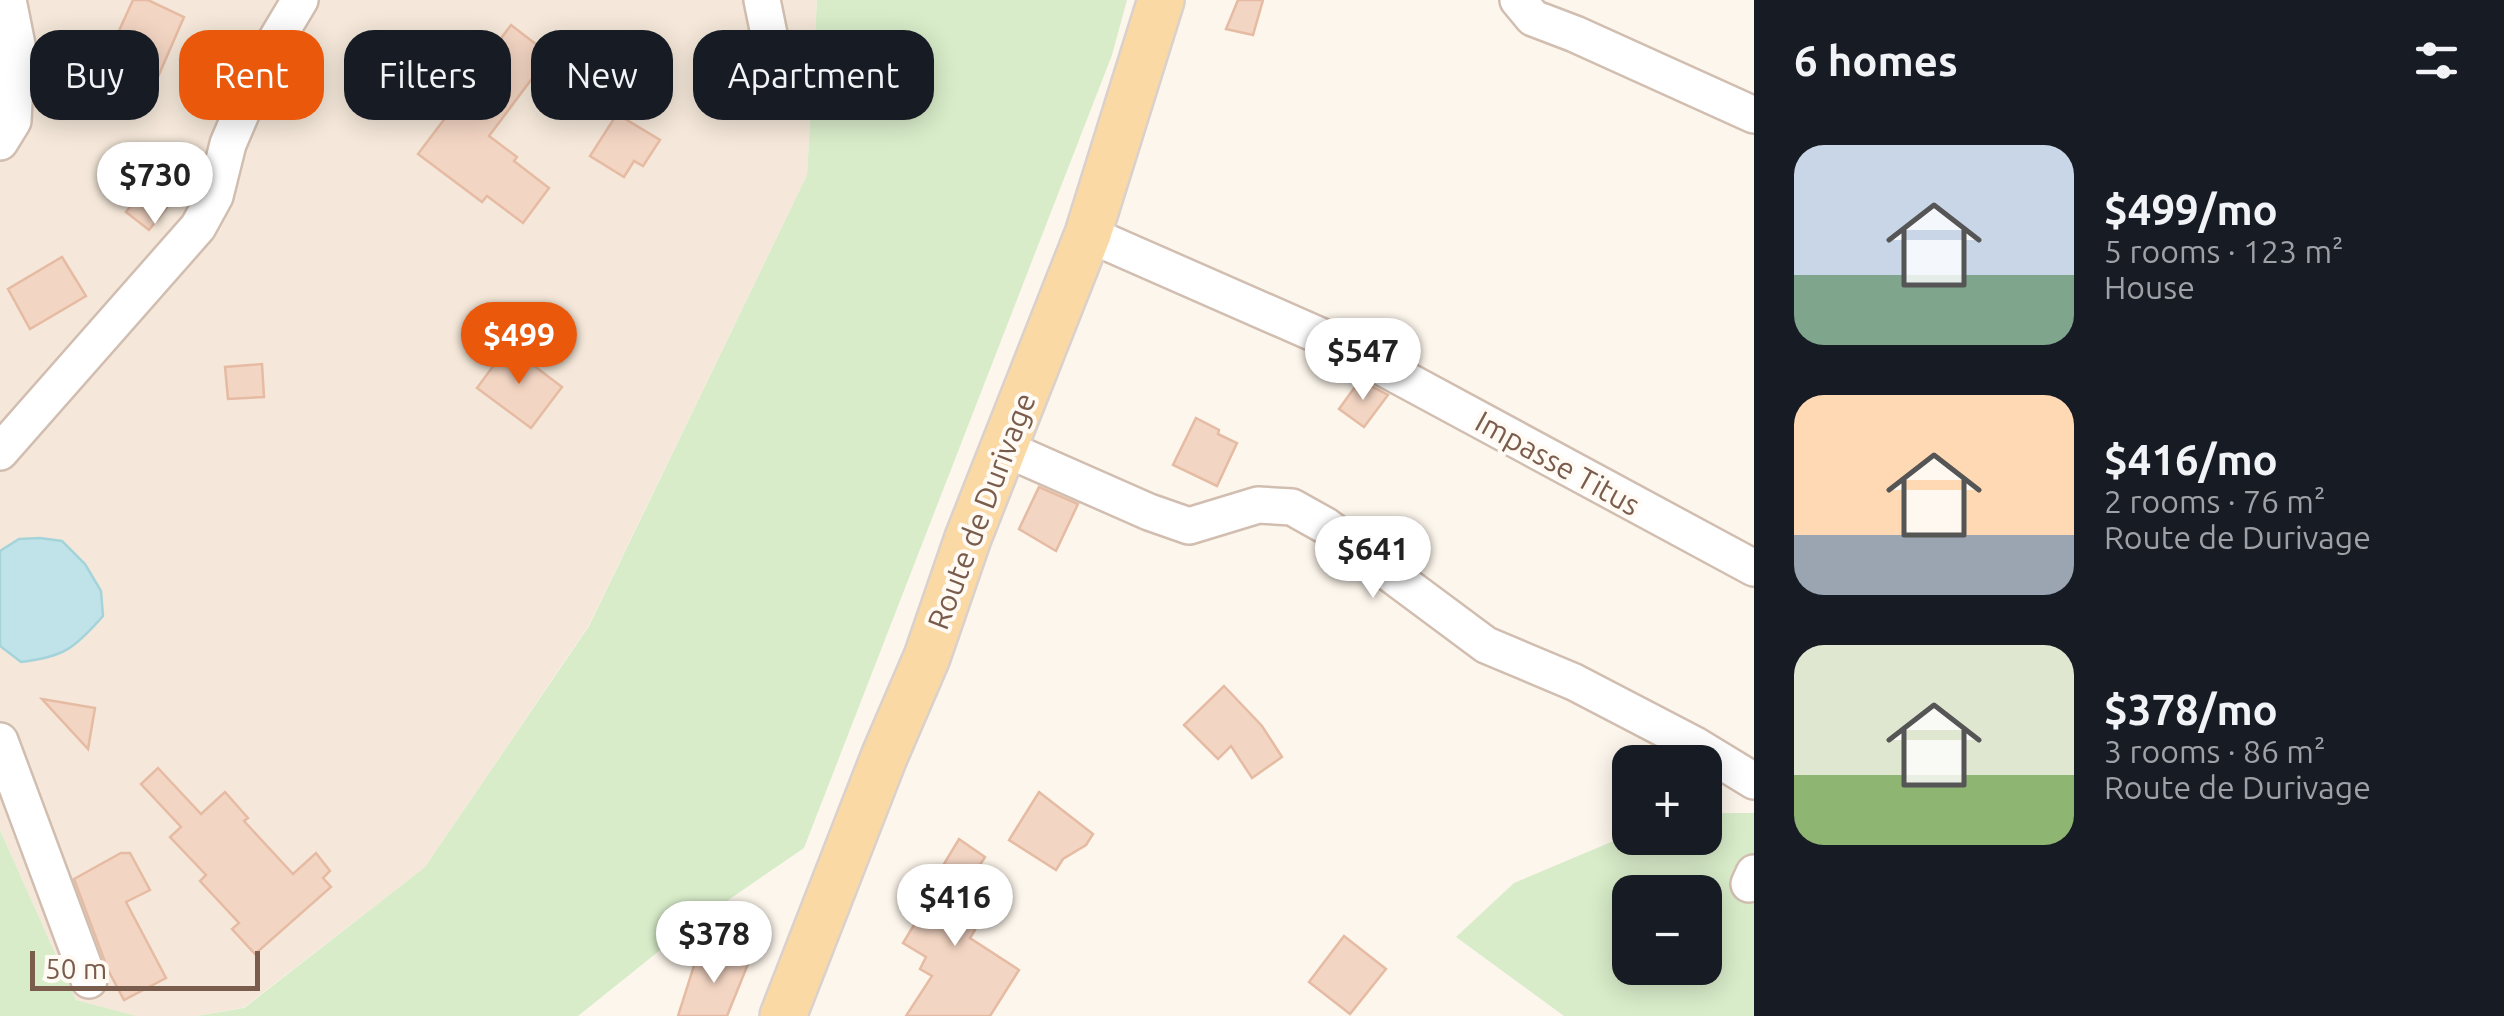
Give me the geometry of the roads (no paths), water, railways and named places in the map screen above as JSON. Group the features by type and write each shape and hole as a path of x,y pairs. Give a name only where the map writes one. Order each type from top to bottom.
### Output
{"main road":[{"name":"Route de Durivage","path":"783,1016 927,657 968,538 1088,234 1161,0"}],"street":[{"path":"0,142 13,121 17,45 8,0"},
{"path":"0,452 198,227 215,196 228,144 264,60 300,0"},
{"path":"762,0 768,30"},
{"path":"1518,0 1533,18 1754,115"},
{"name":"Impasse Titus","path":"1088,234 1344,346 1754,568"},
{"path":"1004,448 1189,526 1258,505 1292,507 1326,526 1486,646 1574,682 1695,745 1754,781"},
{"path":"0,741 89,980"}],"water":[{"path":"19,539 62,541 85,564 101,591 103,616 68,649 21,662 0,646 0,551"}]}
